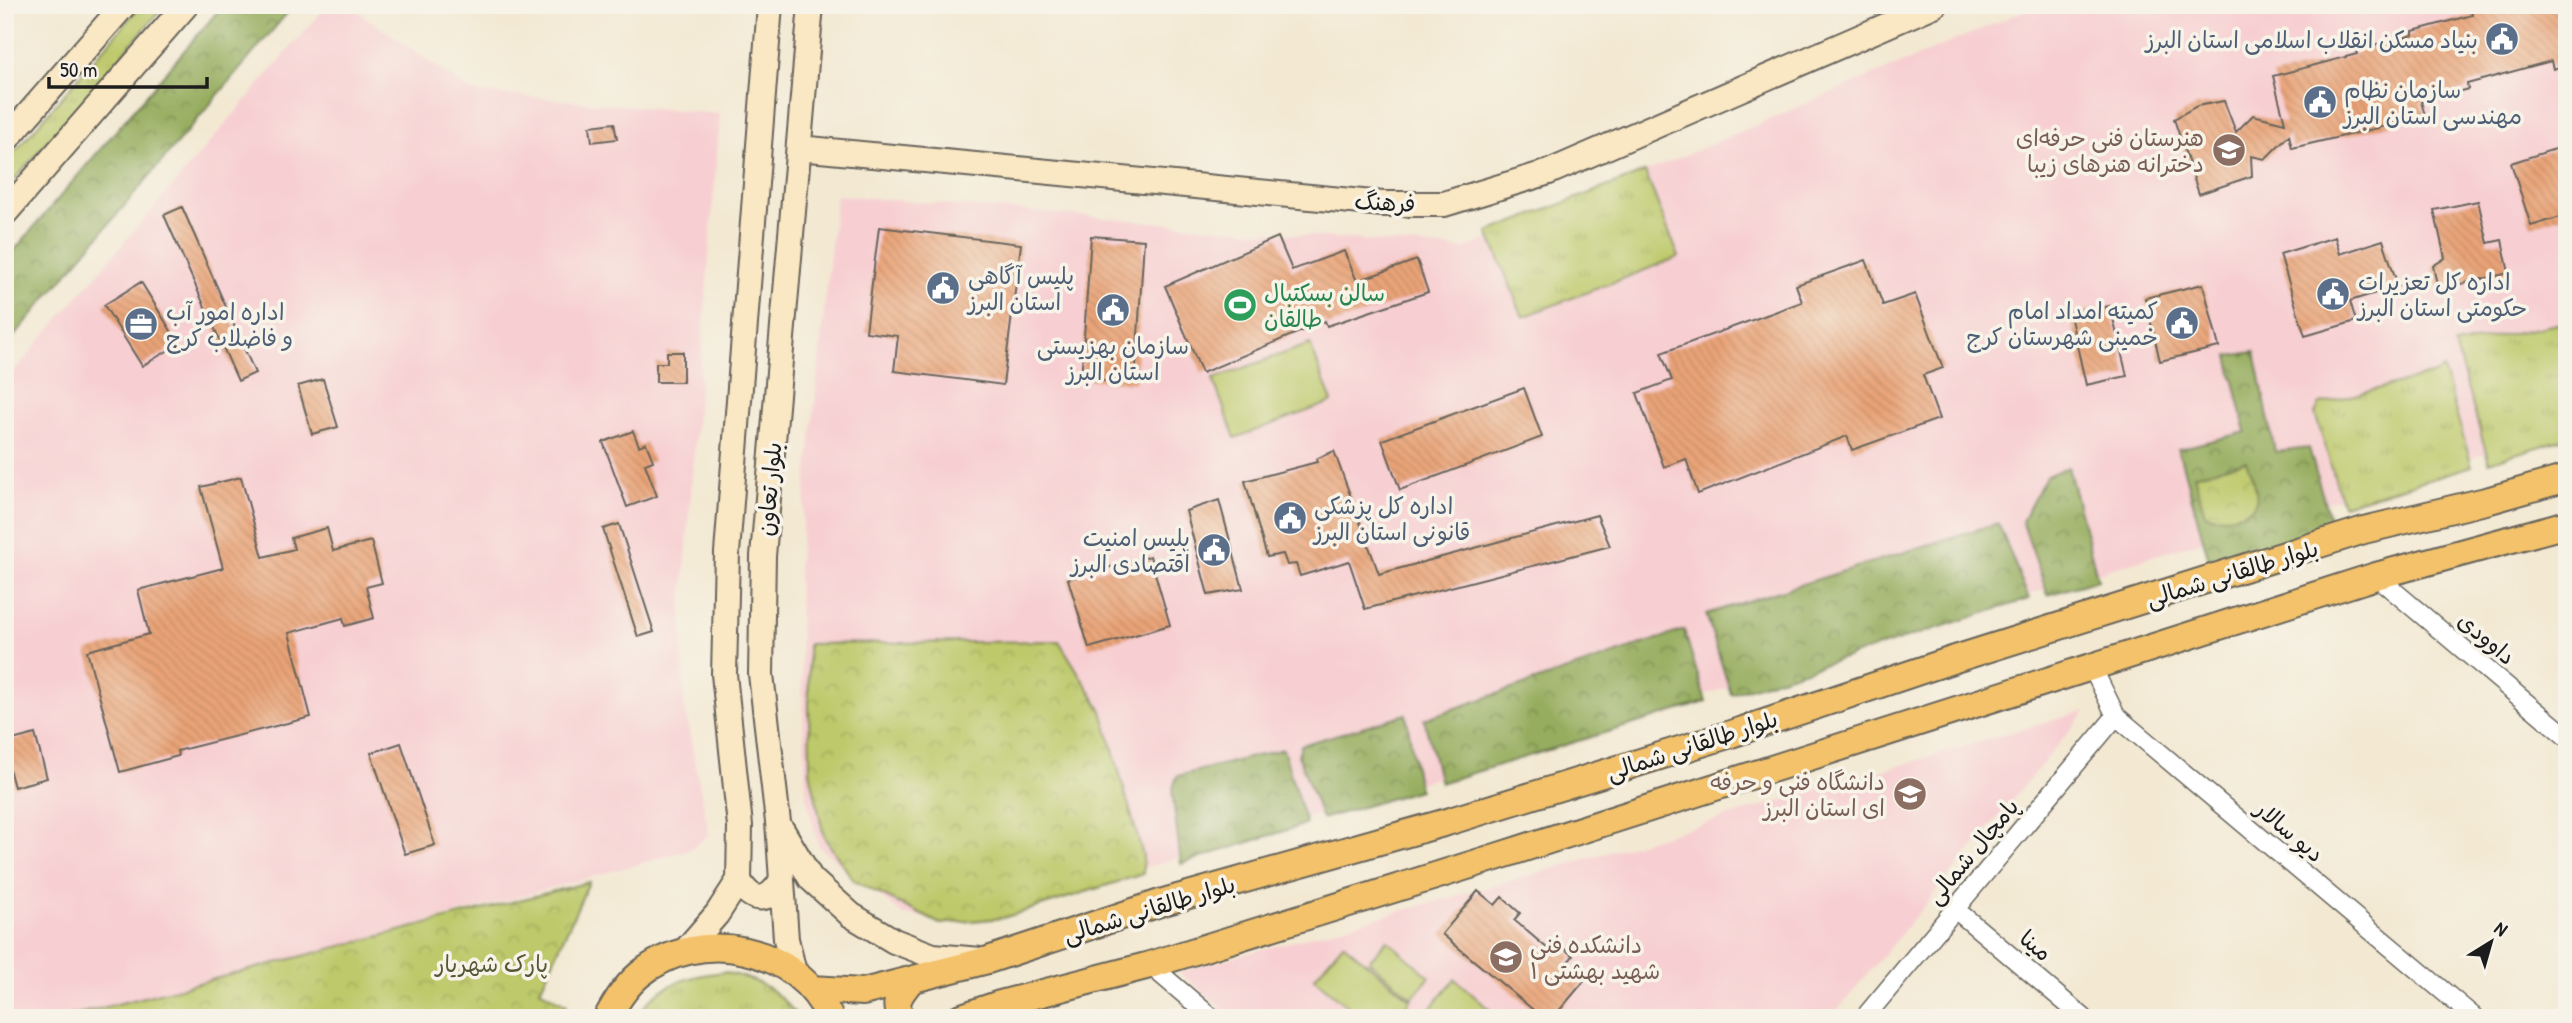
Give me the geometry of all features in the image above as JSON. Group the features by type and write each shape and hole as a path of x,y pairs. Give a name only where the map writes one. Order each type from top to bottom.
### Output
{"main road":[{"path":"5,141 124,5"},
{"path":"5,213 186,5"},
{"name":"بلوار تعاون","path":"739,880 740,827 724,674 727,553 770,5"},
{"name":"بلوار تعاون","path":"803,981 786,939 778,822 761,674 763,556 811,5"},
{"name":"فرهنگ","path":"799,148 1383,204 1444,204 1549,172 1934,5"},
{"name":"بلوار طالقانی شمالی","path":"803,981 863,992 988,960 1160,903 1447,821 1718,738 2364,530 2490,500 2567,478"},
{"path":"2530,487 2540,531"},
{"name":"بلوار طالقانی شمالی","path":"959,1018 993,1011 1150,965 2376,576 2567,524"},
{"path":"778,822 811,880 851,915 894,941 933,956 988,960"},
{"path":"739,880 744,890 754,897 763,898 776,892 782,878"},
{"path":"685,951 717,914 739,880"},
{"path":"588,1018 621,993 639,975 661,961 685,951 713,947 742,948 769,957 803,981 830,1018"},
{"path":"901,1018 896,1008 897,997 911,980"},
{"path":"607,1018 621,993"}],"street":[{"name":"داوودی","path":"2376,576 2567,737"},
{"name":"دیو سالار","path":"2092,667 2116,716 2475,1018"},
{"name":"پامچال شمالی","path":"1864,1018 2116,716"},
{"name":"مینا","path":"1955,909 2084,1018"},
{"path":"1150,965 1213,1018"}],"shaded area":[{"path":"327,5 349,5 473,92 720,114 682,608 684,704 709,835 689,850 78,1018 5,1018 5,382"},
{"path":"2038,5 2567,5 2567,428 973,921 903,915 819,847 806,797 798,568 836,195 1465,249"},
{"name":"دانشگاه فنی و حرفه ای استان البرز","path":"2087,710 1831,1018 1232,1018 1179,972 1521,878"}],"green space":[{"path":"141,5 165,5 5,191 5,163"},
{"path":"223,5 294,5 5,347 5,261"},
{"path":"1645,172 1679,257 1523,317 1488,232"},
{"path":"2567,322 2567,438 2489,462 2455,345"},
{"path":"1310,344 1332,402 1235,438 1213,379"},
{"path":"2255,352 2275,452 2309,448 2333,532 2212,571 2178,449 2246,432 2228,356"},
{"path":"2443,369 2472,466 2343,505 2315,413 2320,404 2434,374"},
{"path":"2246,461 2256,491 2253,506 2234,516 2205,514 2194,475"},
{"path":"2068,467 2098,580 2048,595 2022,521 2046,476"},
{"path":"1998,523 2029,599 1731,694 1706,614"},
{"path":"1684,630 1706,702 1440,783 1424,719"},
{"path":"1059,641 1102,711 1143,856 1143,874 1003,918 940,924 854,881 824,837 810,771 808,644"},
{"path":"1406,714 1419,790 1322,819 1298,755 1301,745"},
{"path":"1283,749 1306,824 1181,864 1172,791 1177,776"},
{"name":"پارک شهریار","path":"589,882 540,990 567,1005 552,1018 63,1018"},
{"path":"1387,940 1430,977 1412,998 1369,961"},
{"path":"1343,943 1411,1000 1397,1018 1361,1018 1314,978"},
{"path":"725,972 767,987 783,999 799,1018 637,1018 653,997 675,983"},
{"path":"1455,979 1499,1018 1422,1018"}],"building":[{"path":"2494,5 2567,5 2567,65 2553,69 2551,61 2467,84 2468,89 2421,102 2425,115 2378,128 2292,148 2289,135 2265,159 2251,156 2252,176 2199,194 2174,119 2197,106 2224,101 2236,132 2253,115 2285,123 2273,76 2357,54 2356,51 2413,35 2413,31 2472,15 2471,11"},
{"path":"614,123 617,139 592,142 590,126"},
{"path":"2558,148 2567,177 2567,215 2531,226 2511,163"},
{"path":"2478,201 2488,243 2502,240 2509,273 2438,289 2433,266 2445,258 2434,210"},
{"path":"182,207 255,373 238,381 164,215"},
{"name":"پلیس آگاهی استان البرز","path":"879,227 1021,244 1003,385 894,371 898,336 866,332"},
{"name":"سازمان بهزیستی استان البرز","path":"1091,236 1144,240 1135,383 1081,379"},
{"name":"سالن بسکتبال طالقان","path":"1278,237 1292,270 1344,251 1357,281 1417,260 1428,292 1327,326 1325,321 1202,373 1165,286"},
{"name":"اداره کل تعزیرات حکومتی استان البرز","path":"2335,237 2340,254 2383,240 2398,286 2350,301 2356,321 2305,336 2280,254"},
{"path":"1866,260 1883,305 1915,294 1943,368 1923,375 1939,419 1852,450 1847,436 1698,494 1686,459 1664,467 1637,393 1672,380 1661,353 1802,302 1796,285"},
{"name":"اداره امور آب و فاضلاب کرج","path":"141,282 179,344 142,366 104,305"},
{"name":"کمیته امداد امام خمینی شهرستان کرج","path":"2203,284 2219,347 2160,361 2145,298"},
{"path":"2110,306 2127,376 2086,385 2070,315"},
{"path":"667,352 683,352 683,382 656,382 656,363 667,363"},
{"path":"323,379 338,427 312,434 298,386"},
{"path":"1524,388 1542,437 1400,490 1382,440"},
{"path":"633,431 639,446 646,443 653,461 645,464 657,496 627,507 603,442"},
{"path":"1334,451 1379,574 1597,515 1610,546 1365,609 1349,561 1300,576 1296,564 1287,565 1283,554 1267,557 1245,481 1317,462 1316,459"},
{"path":"241,477 263,557 294,549 291,538 327,528 333,551 371,541 382,583 366,587 374,618 345,626 343,618 289,633 311,717 177,751 178,756 120,772 87,651 149,634 138,590 223,568 201,487"},
{"name":"پلیس امنیت اقتصادی البرز","path":"1219,500 1243,589 1208,595 1186,511"},
{"path":"619,524 654,632 638,637 603,529"},
{"path":"1150,556 1170,625 1089,648 1068,579"},
{"path":"35,734 47,778 14,787 5,754 5,742"},
{"path":"401,743 435,845 405,854 371,753"},
{"path":"1478,891 1495,905 1502,897 1520,913 1514,920 1548,949 1555,941 1573,956 1566,964 1585,980 1553,1018 1543,1018 1442,934"}],"place":[{"name":"بنیاد مسکن انقلاب اسلامی استان البرز","path":"2502,39"},
{"name":"سازمان نظام مهندسی استان البرز","path":"2320,102"},
{"name":"هنرستان فنی حرفه‌ای دخترانه هنرهای زیبا","path":"2229,150"},
{"name":"پلیس آگاهی استان البرز","path":"943,288"},
{"name":"اداره کل تعزیرات حکومتی استان البرز","path":"2333,294"},
{"name":"سالن بسکتبال طالقان","path":"1240,305"},
{"name":"سازمان بهزیستی استان البرز","path":"1113,310"},
{"name":"کمیته امداد امام خمینی شهرستان کرج","path":"2182,323"},
{"name":"اداره امور آب و فاضلاب کرج","path":"141,324"},
{"name":"اداره کل پزشکی قانونی استان البرز","path":"1290,518"},
{"name":"پلیس امنیت اقتصادی البرز","path":"1214,550"},
{"name":"دانشگاه فنی و حرفه ای استان البرز","path":"1910,794"},
{"name":"دانشکده فنی شهید بهشتی ۱","path":"1506,957"}]}
